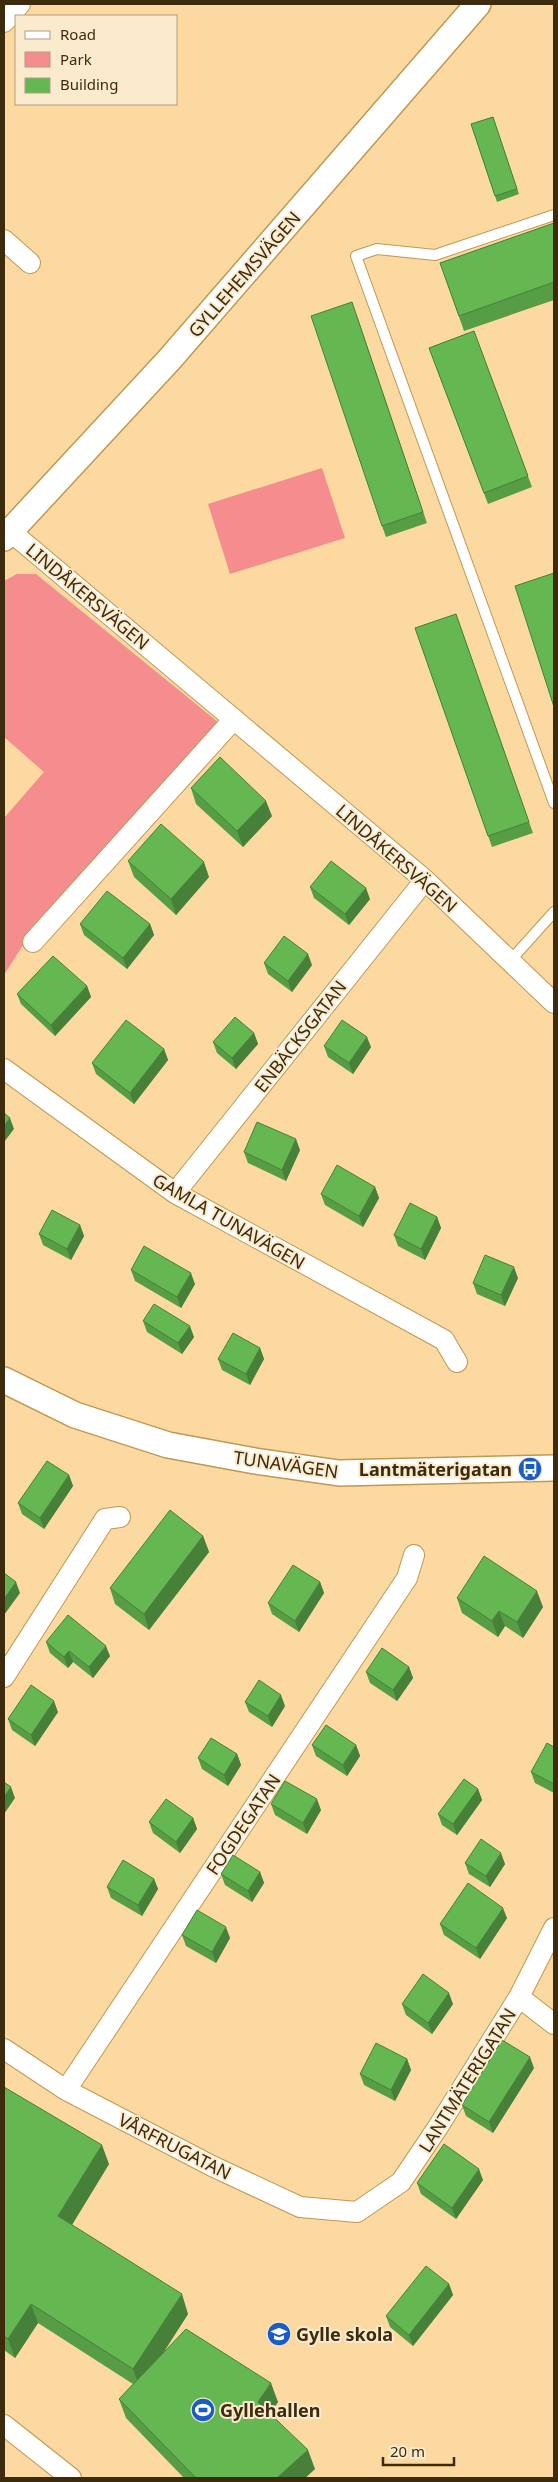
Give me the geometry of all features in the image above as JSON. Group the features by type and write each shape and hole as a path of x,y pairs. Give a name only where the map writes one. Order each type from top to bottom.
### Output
{"street":[{"path":"4,22 20,4"},
{"name":"GYLLEHEMSVÄGEN","path":"7,535 169,360 478,4"},
{"path":"4,240 30,263"},
{"name":"LINDÅKERSVÄGEN","path":"7,535 234,719 425,880 554,1003"},
{"path":"33,942 234,719"},
{"name":"ENBÄCKSGATAN","path":"175,1193 425,880"},
{"name":"GAMLA TUNAVÄGEN","path":"4,1069 175,1193 444,1340 457,1362"},
{"name":"TUNAVÄGEN","path":"4,1380 75,1415 168,1444 255,1461 340,1473 554,1468"},
{"name":"TUNAVÄGEN","path":"168,1444 337,1464 554,1451"},
{"path":"4,1677 105,1519 120,1517"},
{"name":"FOGDEGATAN","path":"66,2090 407,1578 414,1555"},
{"name":"LANTMÄTERIGATAN","path":"357,2212 401,2182 438,2127 519,1997 554,1928"},
{"path":"519,1997 554,2024"},
{"name":"VÅRFRUGATAN","path":"4,2049 66,2090 212,2166 300,2207 357,2212"},
{"path":"4,2425 71,2478"}],"lane":[{"path":"554,216 435,255 377,249 356,256 554,802"},
{"path":"510,961 554,912"}],"green space":[{"path":"322,468 345,538 230,574 208,504"},
{"path":"17,574 36,574 218,722 25,942 4,975 4,818 44,772 4,737 4,581"}],"building":[{"path":"493,117 517,189 495,196 471,124"},
{"path":"554,223 554,282 459,316 440,263"},
{"path":"352,302 423,512 382,526 311,316"},
{"path":"474,331 528,476 484,493 429,348"},
{"path":"554,573 554,707 515,586"},
{"path":"456,614 529,822 488,836 415,628"},
{"path":"220,757 266,801 237,831 191,788"},
{"path":"161,824 204,862 171,899 128,861"},
{"path":"331,861 366,888 345,914 310,887"},
{"path":"107,891 150,924 123,958 80,924"},
{"path":"284,936 308,954 288,981 264,963"},
{"path":"53,956 87,986 51,1025 17,994"},
{"path":"235,1017 254,1033 232,1058 213,1042"},
{"path":"126,1020 164,1049 130,1093 92,1063"},
{"path":"342,1020 367,1037 349,1063 324,1046"},
{"path":"4,1113 10,1118 4,1126"},
{"path":"257,1122 296,1139 282,1170 244,1152"},
{"path":"337,1165 375,1187 359,1216 321,1194"},
{"path":"410,1203 437,1217 421,1249 394,1235"},
{"path":"52,1210 80,1225 67,1249 39,1234"},
{"path":"144,1246 191,1273 177,1297 131,1270"},
{"path":"485,1255 514,1267 501,1295 473,1283"},
{"path":"154,1304 190,1326 178,1343 143,1321"},
{"path":"233,1333 260,1348 246,1374 218,1359"},
{"path":"47,1461 69,1475 40,1518 18,1503"},
{"path":"170,1510 203,1536 144,1614 110,1588"},
{"path":"484,1556 537,1591 517,1622 499,1611 492,1621 457,1598"},
{"path":"293,1565 320,1582 295,1621 268,1603"},
{"path":"4,1573 16,1582 4,1599"},
{"path":"68,1615 106,1646 89,1667 69,1651 64,1657 46,1642"},
{"path":"382,1648 409,1667 393,1690 366,1672"},
{"path":"259,1680 281,1695 268,1716 245,1702"},
{"path":"31,1685 54,1701 31,1735 8,1719"},
{"path":"326,1725 356,1745 343,1765 312,1745"},
{"path":"211,1738 237,1754 224,1775 198,1758"},
{"path":"547,1743 554,1747 554,1784 531,1772"},
{"path":"464,1779 478,1789 453,1824 438,1814"},
{"path":"285,1781 317,1799 303,1823 271,1804"},
{"path":"4,1782 11,1787 4,1797"},
{"path":"166,1799 193,1818 176,1842 149,1822"},
{"path":"481,1839 501,1853 486,1876 465,1863"},
{"path":"233,1855 260,1872 248,1891 221,1874"},
{"path":"123,1860 154,1879 138,1905 107,1887"},
{"path":"468,1883 503,1908 476,1948 440,1924"},
{"path":"197,1910 226,1927 212,1952 182,1935"},
{"path":"423,1974 449,1993 428,2023 402,2004"},
{"path":"502,2040 530,2057 489,2122 462,2105"},
{"path":"376,2043 407,2059 391,2090 360,2074"},
{"path":"4,2087 102,2145 58,2216 182,2294 133,2369 31,2304 8,2339 4,2336"},
{"path":"444,2144 479,2169 452,2208 417,2183"},
{"path":"426,2266 449,2284 409,2335 386,2316"},
{"name":"Gyllehallen","path":"186,2329 271,2383 258,2402 308,2450 277,2478 196,2478 119,2399"}],"place":[{"name":"Lantmäterigatan","path":"530,1469"},
{"name":"Gylle skola","path":"279,2334"},
{"name":"Gyllehallen","path":"203,2410"}]}
